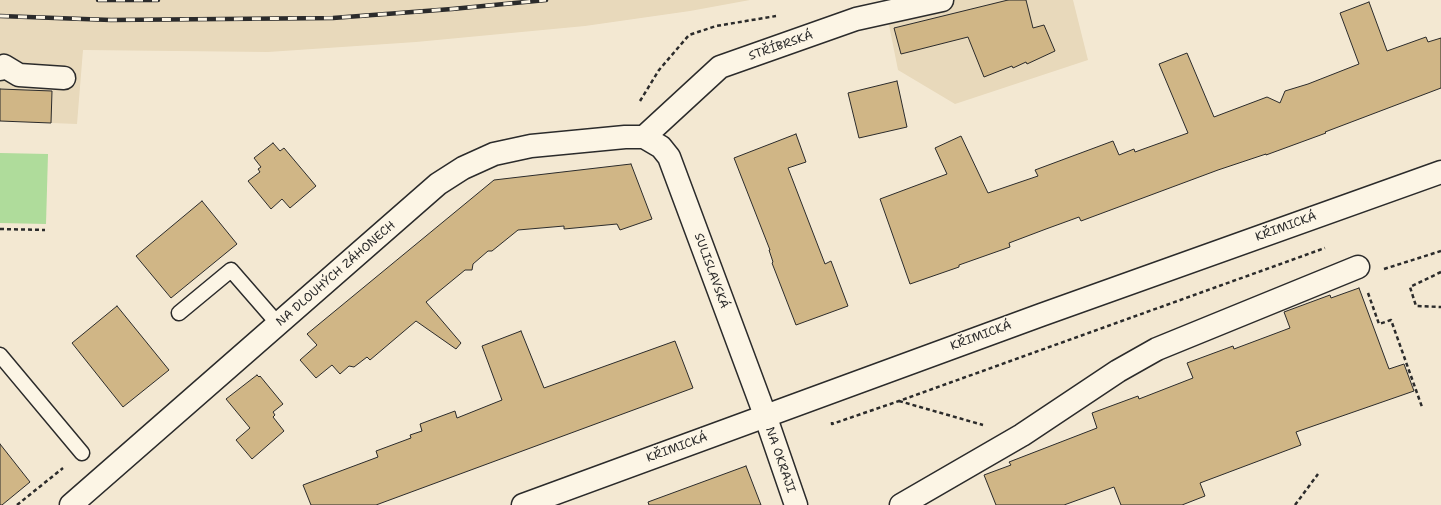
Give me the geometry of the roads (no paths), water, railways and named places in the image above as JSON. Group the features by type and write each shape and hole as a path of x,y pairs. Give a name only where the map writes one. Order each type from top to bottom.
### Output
{"street":[{"name":"STŘÍBRSKÁ","path":"644,137 720,67 856,19 942,0"},
{"path":"6,74 64,78"},
{"name":"NA DLOUHÝCH ZÁHONECH","path":"71,505 438,184 463,168 494,154 531,146 625,137 644,137"},
{"name":"SULISLAVSKÁ","path":"644,137 661,146 669,157 765,415"},
{"name":"KŘIMICKÁ","path":"522,505 1048,312 1441,172"},
{"path":"902,505 1022,435 1118,371 1157,349 1360,272"},
{"name":"NA OKRAJI","path":"765,415 796,505"}],"lane":[{"path":"179,313 232,270 278,324"},
{"path":"0,355 82,453"}],"railway":[{"path":"98,0 158,0"},
{"path":"0,16 111,20 333,18 546,0"}]}
